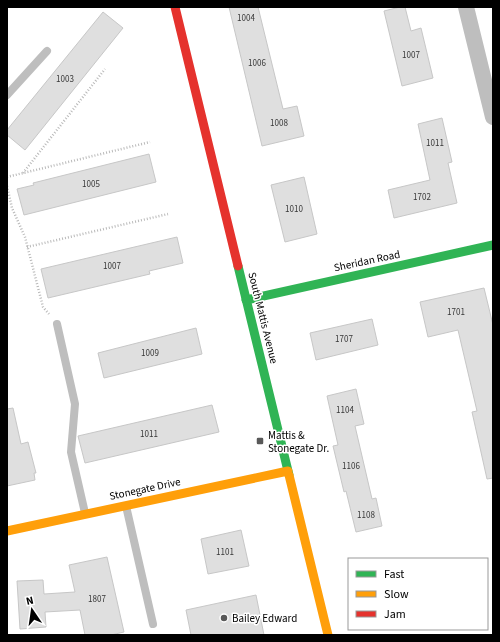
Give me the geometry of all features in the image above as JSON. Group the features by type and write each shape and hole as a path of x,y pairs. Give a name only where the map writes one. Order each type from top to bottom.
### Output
{"main road":[{"name":"South Mattis Avenue","path":"175,7 328,635"},
{"name":"Sheridan Road","path":"246,300 493,246"},
{"name":"Stonegate Drive","path":"7,531 288,471"}],"street":[{"path":"466,7 493,117"}],"lane":[{"path":"7,95 46,51"},
{"path":"57,324 75,404 71,452 85,514"},
{"path":"126,505 153,624"}],"path":[{"path":"23,173 105,69"},
{"path":"7,177 150,142"},
{"path":"7,186 12,208 28,247 43,307 57,324"},
{"path":"28,247 168,214"}],"building":[{"path":"229,7 258,7 283,109 297,106 304,136 262,146"},
{"path":"405,7 411,31 421,28 433,78 402,86 384,11"},
{"path":"103,12 123,28 25,150 7,135 7,130"},
{"path":"442,118 452,162 448,163 457,203 394,218 388,190 430,180 418,124"},
{"path":"149,154 156,182 24,215 17,189 34,185 33,183"},
{"path":"304,177 317,234 285,242 271,185"},
{"path":"177,237 183,263 149,271 150,274 48,298 41,269"},
{"path":"484,288 493,325 493,478 487,479 472,412 477,411 458,330 428,337 420,302"},
{"path":"372,319 378,345 316,360 310,333"},
{"path":"196,328 202,354 104,378 98,353"},
{"path":"356,389 364,424 355,426 372,499 376,498 382,526 356,532 346,491 344,492 333,446 338,445 327,396"},
{"path":"212,405 219,432 85,463 78,436"},
{"path":"13,408 21,444 28,442 36,473 34,473 35,480 7,486 7,409"},
{"path":"241,530 249,566 208,574 201,539"},
{"path":"107,557 124,632 111,635 85,635 80,610 45,612 46,627 20,629 17,581 43,580 44,594 75,592 69,565"},
{"name":"Bailey Edward","path":"256,595 264,635 191,635 186,610"}],"traffic: fast":[{"path":"246,300 493,245"},
{"path":"238,266 289,475"}],"traffic: slow":[{"path":"7,531 288,471"},
{"path":"289,475 328,635"}],"traffic: jam":[{"path":"175,7 238,266"}],"place":[{"name":"Mattis & Stonegate Dr.","path":"260,441"},
{"name":"Bailey Edward","path":"224,618"}]}
